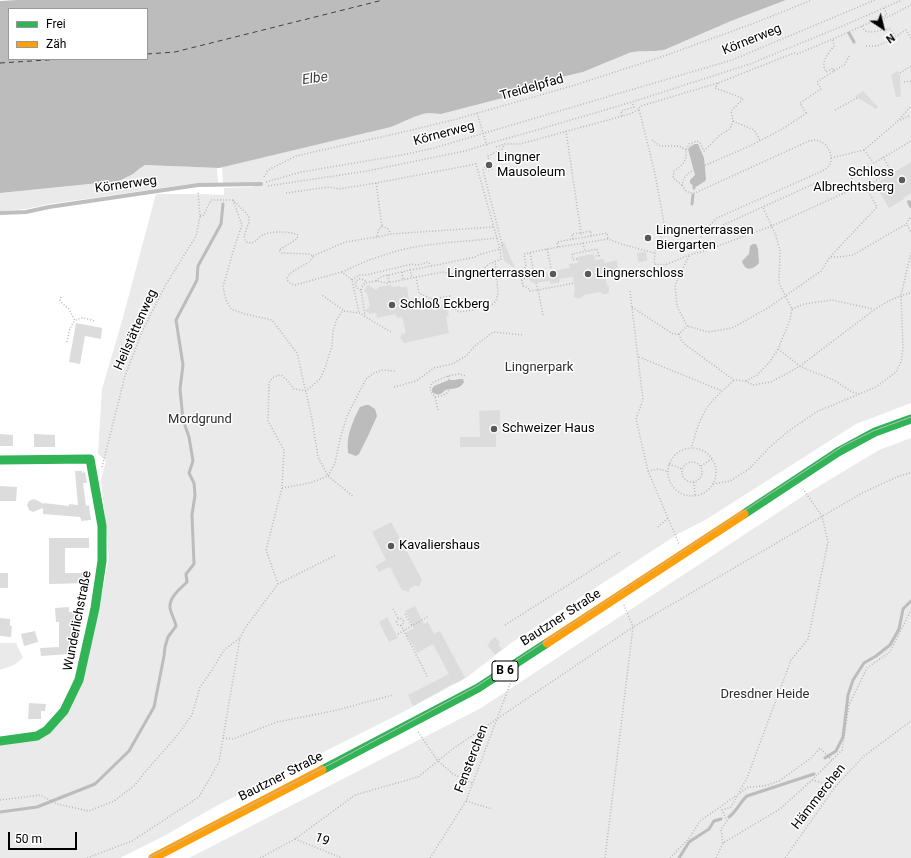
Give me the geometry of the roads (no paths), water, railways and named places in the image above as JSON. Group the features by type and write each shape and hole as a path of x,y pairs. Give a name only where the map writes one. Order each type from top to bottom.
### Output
{"main road":[{"name":"Bautzner Straße","path":"153,858 478,688 838,452 875,432 911,419"},
{"name":"Wunderlichstraße","path":"0,460 90,459 102,526 102,561 95,608 79,680 71,698 64,711 47,730 37,736 0,741"}],"lane":[{"name":"Körnerweg","path":"0,214 26,212 49,206 198,185 260,184"}],"water":[{"name":"Elbe","path":"786,0 731,21 664,50 629,53 583,72 549,80 517,96 499,99 441,114 423,114 391,127 219,168 145,165 133,174 119,181 0,193 0,1"},
{"path":"695,144 698,144 704,158 706,179 698,186 690,183 690,180 695,175 688,149"},
{"path":"756,244 758,249 759,263 749,269 743,265 742,261 749,254 750,246"},
{"path":"463,379 464,382 458,388 445,390 439,394 432,392 434,386 449,380"},
{"path":"369,405 375,409 377,416 359,454 356,456 348,453 349,435 352,424 360,407"}],"waterway":[{"path":"849,33 854,42"},
{"path":"692,204 693,195"},
{"path":"0,812 37,807 95,784 129,751 154,707 165,647 168,637 176,626 170,608 171,600 187,582 186,574 194,564 192,515 195,495 194,483 189,473 193,461 189,437 183,420 180,389 183,365 176,320 197,280 198,266 221,224 223,204"},
{"path":"825,758 836,751 843,737 848,695 853,680 864,663 890,645 899,629 903,609 911,601"},
{"path":"729,817 747,796 814,774"},
{"path":"679,858 689,842 709,829 714,821 721,819"}],"tram line":[{"path":"148,858 340,759 477,686 843,446 873,431 911,417"}],"place":[{"name":"Lingner Mausoleum","path":"489,165"},
{"name":"Schloss Albrechtsberg","path":"902,180"},
{"name":"Lingnerterrassen Biergarten","path":"648,238"},
{"name":"Lingnerterrassen","path":"553,274"},
{"name":"Lingnerschloss","path":"588,274"},
{"name":"Schloß Eckberg","path":"392,305"},
{"name":"Schweizer Haus","path":"494,429"},
{"name":"Kavaliershaus","path":"391,546"}],"park label":[{"name":"Lingnerpark","path":"539,368"},
{"name":"Mordgrund","path":"200,420"},
{"name":"Dresdner Heide","path":"765,695"}]}
